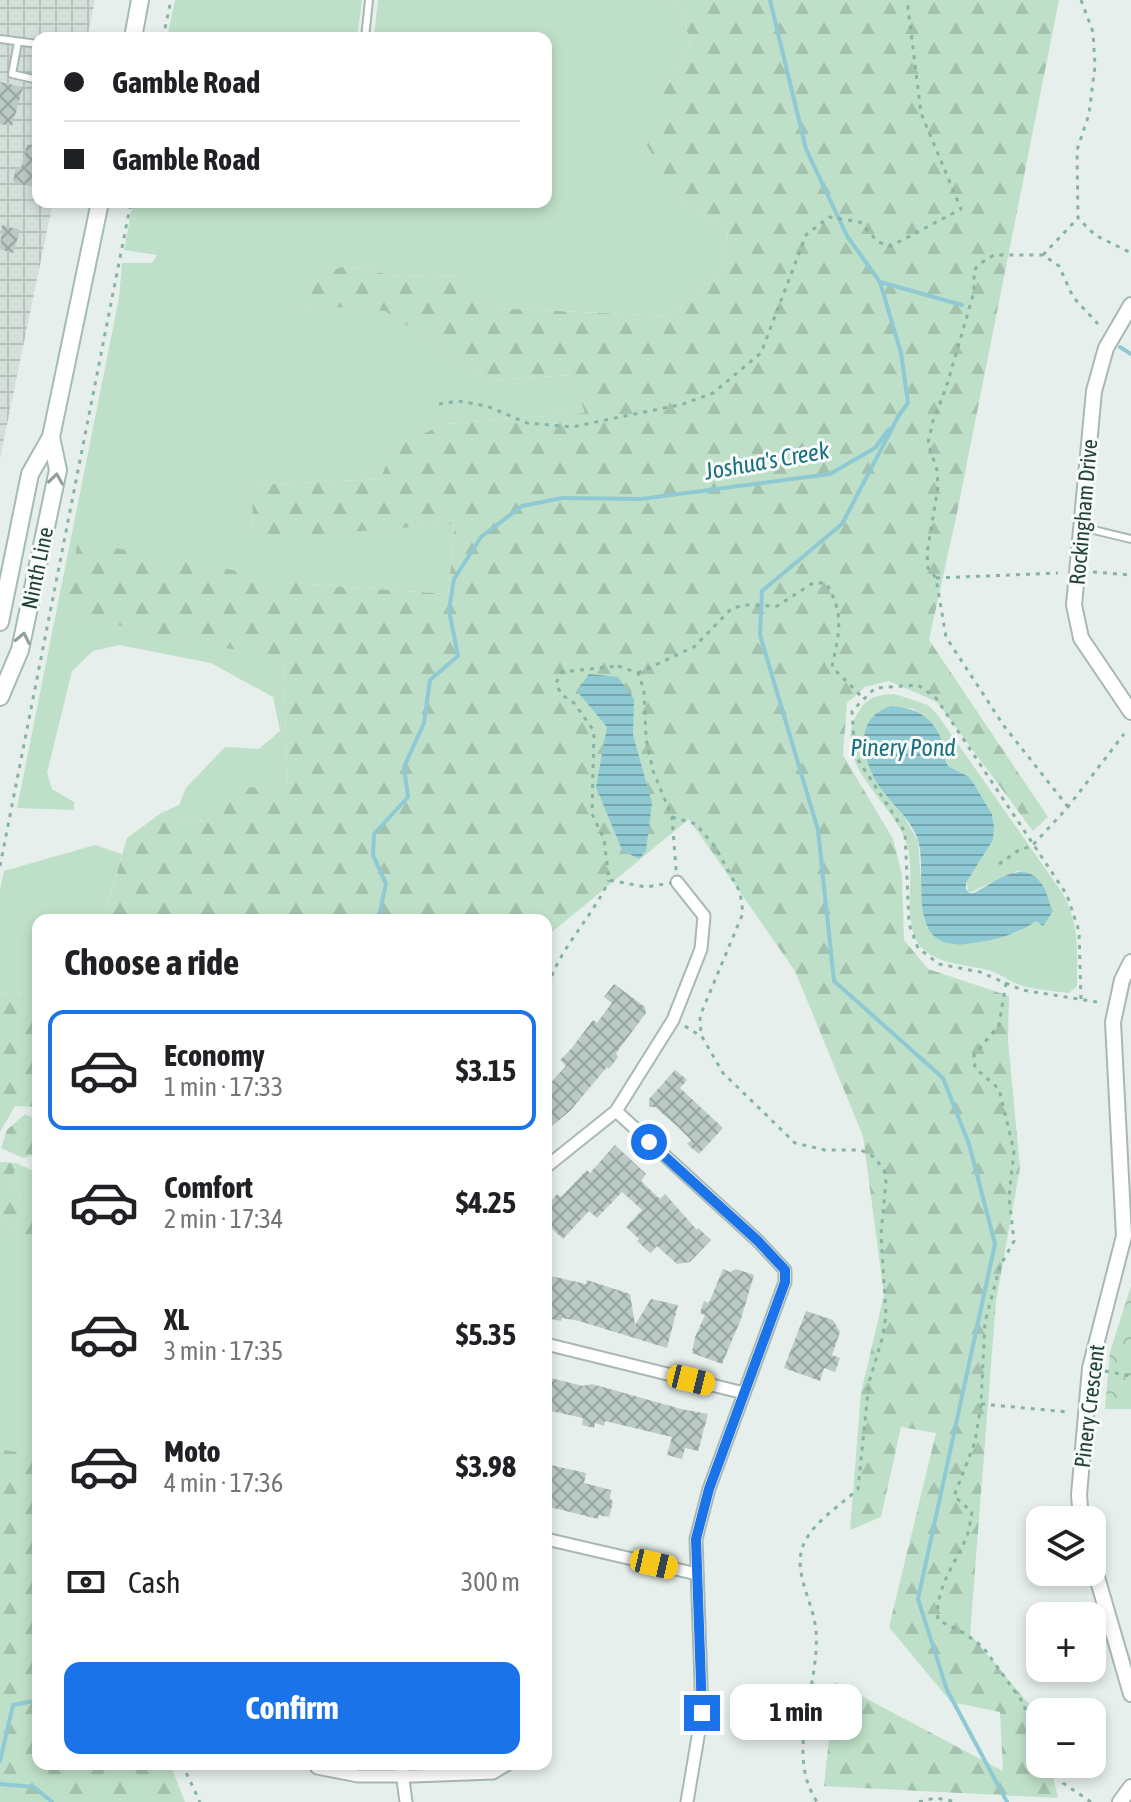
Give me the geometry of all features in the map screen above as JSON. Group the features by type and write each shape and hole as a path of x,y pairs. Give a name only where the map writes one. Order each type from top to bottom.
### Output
{"main road":[{"path":"134,32 140,0"},
{"name":"Ninth Line","path":"0,622 30,474 51,437 99,208"},
{"name":"Ninth Line","path":"0,697 20,650 58,470 51,437"}],"street":[{"name":"Rockingham Drive","path":"1131,305 1106,348 1094,391 1074,605 1077,626 1092,656 1131,712"},
{"path":"552,1162 616,1111 673,1020 701,949 704,916 677,882"},
{"name":"Pinery Crescent","path":"1080,1506 1090,1368 1124,1236 1113,1022 1122,980 1131,962"},
{"path":"616,1111 758,1241 785,1270 785,1282 701,1514 696,1539 702,1713 687,1802"},
{"path":"552,1345 744,1393"},
{"path":"552,1540 697,1574"},
{"path":"1100,1586 1131,1694"},
{"path":"327,1770 358,1776 402,1770 493,1773 498,1770"},
{"path":"402,1770 406,1802"},
{"path":"1120,1802 1131,1787"}],"lane":[{"path":"366,32 369,0"},
{"path":"0,39 32,43"},
{"path":"12,74 18,42"},
{"path":"0,72 32,79"},
{"path":"1081,527 1131,539"}],"path":[{"path":"164,32 171,0"},
{"path":"439,404 458,401 487,406 527,423 572,427 683,404 713,393 761,353 806,235 829,217 860,222 878,242 891,246 961,209 921,113 907,0"},
{"path":"1081,0 1093,32 1095,66 1089,114 1077,150 1078,218 1095,235 1131,253"},
{"path":"0,866 130,208"},
{"path":"1043,255 1078,218"},
{"path":"1068,807 1004,726 946,637 936,578 928,568 927,553 938,487 937,470 928,443 974,292 974,271 978,265 994,255 1043,255 1059,266 1073,297 1098,324"},
{"path":"1093,572 1131,575"},
{"path":"936,578 1058,573"},
{"path":"552,975 609,880 604,839 592,814 594,731 574,703 561,694 556,683 562,672 618,666 638,673 694,647 732,608 777,606 813,583 826,583 837,601 840,628 832,667 864,699"},
{"path":"609,880 646,887 677,882 672,817 653,771 646,738 644,690 638,673"},
{"path":"1081,999 1079,931 1067,895 936,698 918,685 875,688 852,711 855,755 905,832 909,924 918,948 939,964 980,972 1022,990 1097,1002"},
{"path":"999,864 1019,850 1032,846 1068,807 1124,734"},
{"path":"672,817 696,824 715,847 740,892 743,913 700,1016 701,1035 723,1073 795,1143 825,1150 861,1150 874,1157 884,1170 886,1182 881,1234 886,1316 869,1382 858,1489 811,1531 801,1553 816,1631 803,1736 807,1787 817,1802"},
{"path":"1006,983 999,1025 974,1055 975,1068 999,1089 1014,1151 1009,1197 1014,1241 1000,1266 985,1322 981,1404 975,1442 954,1496 972,1512 966,1540 946,1574 937,1610 938,1620 983,1647 1004,1680 1017,1692 1026,1712"},
{"path":"682,1025 701,1035"},
{"path":"1105,1371 1131,1376"},
{"path":"981,1404 1068,1412"},
{"path":"185,1770 200,1802"},
{"path":"1061,1778 1063,1783 1091,1802"},
{"path":"919,1802 935,1798 958,1802"}],"shaded area":[{"path":"0,0 95,0 88,32 32,32 32,208 52,208 0,458"}],"green space":[{"path":"175,0 362,0 358,32 168,32"},
{"path":"378,0 671,0 682,8 690,45 665,90 677,200 728,229 725,268 669,316 494,308 458,275 401,277 345,266 300,304 385,310 489,380 572,375 586,413 445,424 381,479 252,485 253,538 455,524 448,594 307,584 65,614 283,659 288,788 214,823 161,813 179,805 186,788 225,747 259,749 280,731 273,697 211,663 119,645 93,651 72,671 47,773 52,789 74,802 74,810 17,808 119,298 122,263 152,263 157,255 124,250 132,208 552,208 552,32 375,32"},
{"path":"671,0 1059,0 929,640 1048,817 1033,831 937,702 889,681 865,687 847,703 843,755 893,839 902,874 904,940 928,969 1009,996 1008,1040 1020,1168 996,1301 970,1634 1026,1701 1026,1778 1053,1778 1058,1798 824,1786 835,1682 1003,1771 1000,1712 951,1702 889,1627 936,1433 901,1427 881,1517 850,1530 861,1393 884,1295 863,1136 795,971 689,819 552,932 552,914 105,914 127,838 161,813 214,823 228,787 288,788 283,660 64,614 78,541 307,584 448,594 455,524 253,539 252,485 380,479 395,446 445,424 585,413 572,375 489,380 385,311 300,304 297,283 345,266 401,277 461,275 494,308 669,316 725,268 728,229 677,200 647,145 665,90 690,45 682,8"},
{"path":"895,694 928,705 937,714 1063,894 1076,938 1077,986 1069,993 1023,986 985,969 955,964 927,953 914,936 907,845 900,829 858,768 852,751 851,734 860,710 872,698","holes":["891,706 914,709 943,743 948,766 969,777 992,814 993,840 966,883 969,893 1017,871 1035,880 1046,894 1050,907 1036,921 1016,933 956,944 927,927 918,841 898,806 878,784 863,744"]},
{"path":"95,845 122,854 105,914 32,914 32,995 0,992 0,890 4,871"},
{"path":"0,992 32,995 32,1107 15,1106 0,1132"},
{"path":"25,1114 32,1118 32,1155 23,1158 1,1148 7,1130"},
{"path":"0,1162 16,1163 12,1186 32,1209 32,1236 20,1240 0,1212"},
{"path":"16,1163 32,1170 32,1209 12,1186"},
{"path":"0,1212 20,1240 32,1236 32,1455 0,1449"},
{"path":"1131,1286 1131,1409 1105,1409 1110,1352"},
{"path":"0,1449 32,1455 32,1770 172,1770 185,1802 0,1802"}],"water":[{"path":"589,674 618,677 634,699 633,735 652,803 646,851 639,859 622,850 596,787 607,727 577,691"},
{"name":"Pinery Pond","path":"891,706 915,711 934,725 942,741 948,766 969,777 992,814 993,840 966,883 966,889 974,893 1010,874 1028,873 1043,886 1053,911 1043,926 1036,921 1002,937 966,944 946,943 933,935 922,907 917,837 909,822 877,783 867,761 866,728 871,719"}],"building":[{"path":"0,82 23,87 12,126 0,124"},
{"path":"27,144 32,145 32,187 13,182 16,167 21,168"},
{"path":"2,225 20,230 13,253 0,249"},
{"path":"614,984 645,1007 646,1013 616,1053 618,1057 609,1069 607,1067 570,1111 552,1126 552,1081 566,1066 560,1060 593,1020 597,1023 612,1003 604,997"},
{"path":"675,1070 687,1080 680,1088 723,1128 699,1154 687,1144 691,1140 677,1126 655,1107 649,1107 649,1099"},
{"path":"615,1145 646,1174 641,1181 660,1199 665,1194 697,1230 711,1240 690,1262 677,1264 657,1246 650,1253 626,1227 642,1210 622,1192 597,1218 589,1211 563,1239 552,1229 552,1199 557,1194 561,1197 587,1170 590,1173"},
{"path":"723,1269 730,1272 736,1269 754,1275 741,1319 722,1364 692,1353 705,1315 700,1313 704,1301 709,1303"},
{"path":"552,1276 586,1284 587,1280 630,1294 635,1325 651,1299 678,1305 667,1348 579,1321 562,1318 561,1321 552,1319"},
{"path":"806,1311 833,1320 840,1332 832,1355 840,1358 835,1372 824,1368 820,1381 784,1368"},
{"path":"552,1378 583,1386 592,1384 708,1414 698,1451 685,1448 682,1459 667,1455 672,1437 605,1421 604,1426 595,1423 594,1428 582,1425 583,1418 552,1411"},
{"path":"552,1465 586,1473 584,1483 611,1490 613,1502 609,1517 599,1515 598,1519 552,1508"}],"waterway":[{"name":"Joshua's Creek","path":"770,0 806,149 847,236 880,282 901,353 908,403 899,415"},
{"path":"880,282 962,305"},
{"path":"1120,347 1131,354"},
{"path":"899,415 842,524 762,591 760,635 818,830 834,981 943,1078 969,1144 995,1244 918,1599 947,1690 1007,1802"},
{"path":"379,914 386,884 373,855 374,834 408,797 404,767 424,723 430,680 458,656 449,610 454,579 481,537 522,506 562,498 641,499 830,474 875,448 889,429"},
{"path":"0,1761 13,1705 32,1701"},
{"path":"0,1784 34,1787 52,1802"}],"route":[{"path":"649,1142 758,1241 785,1270 785,1282 709,1489 696,1539 702,1713"}]}
